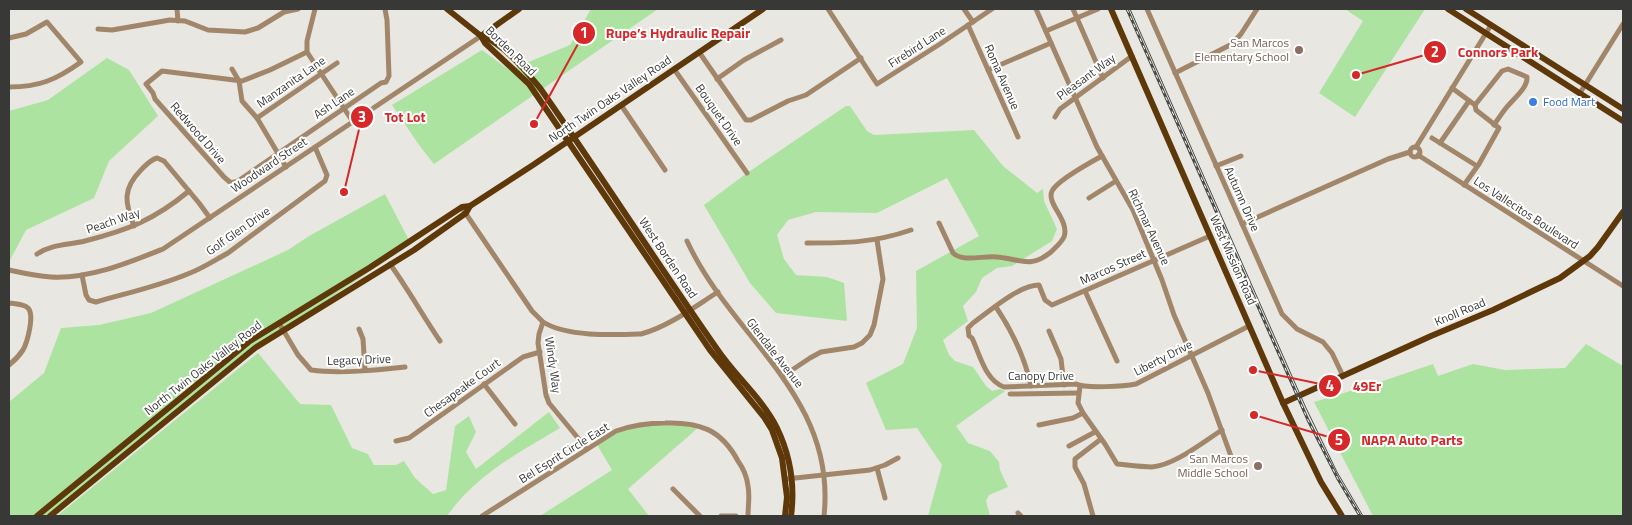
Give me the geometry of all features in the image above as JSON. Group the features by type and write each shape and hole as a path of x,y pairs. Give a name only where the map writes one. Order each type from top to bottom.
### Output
{"main road":[{"name":"Borden Road","path":"447,9 518,68 529,84 543,97 571,139"},
{"name":"Woodward Street","path":"481,36 520,9"},
{"name":"North Twin Oaks Valley Road","path":"37,516 250,341 464,210 763,9"},
{"name":"West Mission Road","path":"1111,9 1283,404 1321,482 1342,516"},
{"path":"1448,9 1623,121"},
{"path":"1467,9 1623,109"},
{"name":"West Borden Road","path":"571,139 688,312 710,350 764,417 772,430 789,479 793,502 792,516"},
{"name":"North Twin Oaks Valley Road","path":"50,516 248,355 283,330 390,264 464,210"},
{"name":"Knoll Road","path":"1283,404 1560,278 1584,261 1598,248 1623,212"},
{"path":"57,500 67,497 80,487 86,487 88,480 107,464 111,456"},
{"name":"West Borden Road","path":"785,516 789,479"}],"street":[{"path":"177,9 178,20"},
{"path":"98,29 112,30 178,20 190,22 208,30 245,32 258,28 284,12 298,9"},
{"path":"315,9 307,41 307,52 353,122"},
{"name":"Ash Lane","path":"231,183 238,181 381,83 386,82 390,76 385,9"},
{"path":"699,52 746,120 753,120 788,101 806,95 861,58 828,9"},
{"name":"Roma Avenue","path":"964,9 988,70 1018,137"},
{"name":"Firebird Lane","path":"861,58 877,84 992,9"},
{"name":"Richmar Avenue","path":"1036,9 1102,156 1133,210 1232,459"},
{"path":"1073,9 1103,78"},
{"path":"1046,31 1098,9"},
{"name":"Autumn Drive","path":"1147,9 1282,314 1297,329 1315,337 1326,346 1335,357 1343,376"},
{"path":"1175,73 1232,44 1241,34 1257,9"},
{"path":"1463,18 1467,9"},
{"path":"9,38 26,34 47,22 81,62 65,74 49,82 35,86 9,86"},
{"path":"1580,93 1622,24"},
{"path":"1242,224 1388,159 1410,152 1412,148 1416,147 1491,25"},
{"name":"Woodward Street","path":"9,270 52,277 82,275 163,250 481,36"},
{"path":"717,79 744,60 782,40"},
{"path":"988,70 1051,43"},
{"path":"239,81 270,70 307,52"},
{"name":"Pleasant Way","path":"1055,117 1060,109 1132,56"},
{"name":"Manzanita Lane","path":"257,118 337,63"},
{"path":"232,69 239,81 242,101 257,118 286,167"},
{"name":"Bouquet Drive","path":"674,69 747,173"},
{"path":"1475,105 1502,71 1508,69 1527,77 1527,82 1494,125"},
{"name":"Redwood Drive","path":"231,183 156,99 146,84 162,72 239,81"},
{"path":"1452,88 1475,105 1476,110 1499,128 1464,185"},
{"path":"1440,144 1469,101"},
{"path":"621,105 665,170"},
{"path":"1432,138 1477,166"},
{"path":"1410,152 1413,157 1418,155 1419,151 1416,147"},
{"name":"Golf Glen Drive","path":"82,275 86,295 89,300 96,302 166,282 211,263 228,253 325,181 328,174 314,148"},
{"name":"Los Vallecitos Boulevard","path":"1418,155 1623,286"},
{"path":"939,223 956,256 963,258 997,257 1026,263 1044,258 1060,244 1065,236 1064,221 1055,206 1051,195 1052,191 1060,182 1102,156"},
{"path":"1216,166 1241,156"},
{"path":"134,226 128,213 127,188 134,177 152,160 157,158 164,161 210,218"},
{"path":"1090,198 1116,182"},
{"name":"Peach Way","path":"37,254 46,248 84,241 134,226 160,213 189,191"},
{"name":"Windy Way","path":"464,210 532,311 543,322 539,334 546,395 549,403 587,449"},
{"path":"806,243 849,243 877,240 911,230"},
{"name":"Marcos Street","path":"1052,305 1210,236"},
{"path":"783,376 821,352 845,350 854,347 862,343 870,335 874,325 883,279 877,240"},
{"name":"Glendale Avenue","path":"687,241 693,254 734,316 783,376 807,417 818,444 824,475 824,516"},
{"path":"390,264 440,341"},
{"name":"Canopy Drive","path":"1052,305 1045,300 1039,285 1031,285 1014,294 968,328 969,336 972,338 991,379 997,385 1004,387 1076,384 1080,386"},
{"path":"1085,291 1117,361"},
{"path":"543,322 568,332 641,334 651,331 688,312 718,292"},
{"path":"9,303 26,306 30,310 31,316 28,340 23,351 9,365"},
{"path":"996,307 1010,328 1031,386"},
{"name":"Legacy Drive","path":"279,323 298,355 311,370 365,370 406,367"},
{"name":"Liberty Drive","path":"1080,386 1129,386 1136,384 1249,326"},
{"path":"359,329 363,339 365,370"},
{"path":"1049,331 1061,359 1064,385"},
{"name":"Chesapeake Court","path":"396,441 410,438 523,356 540,352"},
{"path":"484,384 515,424"},
{"path":"1080,386 1078,403 1117,464 1153,466 1167,463 1222,430"},
{"path":"1010,394 1078,393"},
{"path":"1039,425 1072,418 1083,413"},
{"name":"Bel Esprit Circle East","path":"482,516 616,431 633,425 682,422 712,431 732,449 744,470 749,490 748,516"},
{"path":"1069,446 1095,432"},
{"path":"1093,516 1084,484 1075,467 1076,459 1102,439"},
{"path":"789,479 877,468 898,458"},
{"path":"877,468 885,498"},
{"path":"673,489 700,516"},
{"path":"721,516 736,516"}],"green space":[{"path":"591,9 658,9 434,164 392,105 482,50 509,70 570,45"},
{"path":"1345,9 1425,9 1355,117 1319,93 1363,21"},
{"path":"107,58 129,70 158,116 109,161 94,198 26,230 9,262 9,111 48,100"},
{"path":"846,106 850,106 867,131 874,135 974,130 1003,166 1037,193 1043,189 1044,201 1057,229 1052,241 1012,266 997,268 982,278 976,292 963,306 968,321 943,340 949,355 955,361 973,367 986,386 992,391 1000,389 1005,391 956,426 968,443 990,451 999,462 1000,470 1008,487 989,495 986,501 990,516 928,516 942,465 917,428 886,430 866,383 903,364 917,328 916,271 979,236 947,178 877,213 816,212 788,220 777,235 784,259 796,275 827,277 844,283 847,321 776,313 750,283 704,205 747,173"},
{"path":"385,194 411,244 255,348 55,516 9,516 9,402 44,373 61,328 99,325 151,313 288,250 309,236"},
{"path":"1586,344 1623,366 1623,516 1373,516 1314,402 1433,364 1438,376 1473,364 1505,370 1565,368"},
{"path":"258,353 300,404 331,405 352,448 368,454 374,465 396,465 404,461 415,478 433,494 446,490 455,426 469,416 476,432 466,452 476,469 549,412 560,428 499,466 471,488 447,516 57,516"},
{"path":"633,425 700,426 628,489 649,516 540,516 612,470 596,443"}],"tram line":[{"path":"1130,9 1306,408 1337,472 1363,516"}],"railway":[{"path":"1127,9 1308,420 1338,479 1360,516"}],"place":[{"name":"San Marcos Elementary School","path":"1299,50"},
{"name":"Connors Park","path":"1356,75"},
{"name":"Food Mart","path":"1533,102"},
{"name":"Rupe’s Hydraulic Repair","path":"534,124"},
{"name":"Tot Lot","path":"344,192"},
{"name":"49Er","path":"1253,370"},
{"name":"NAPA Auto Parts","path":"1254,415"},
{"name":"San Marcos Middle School","path":"1258,466"}]}
